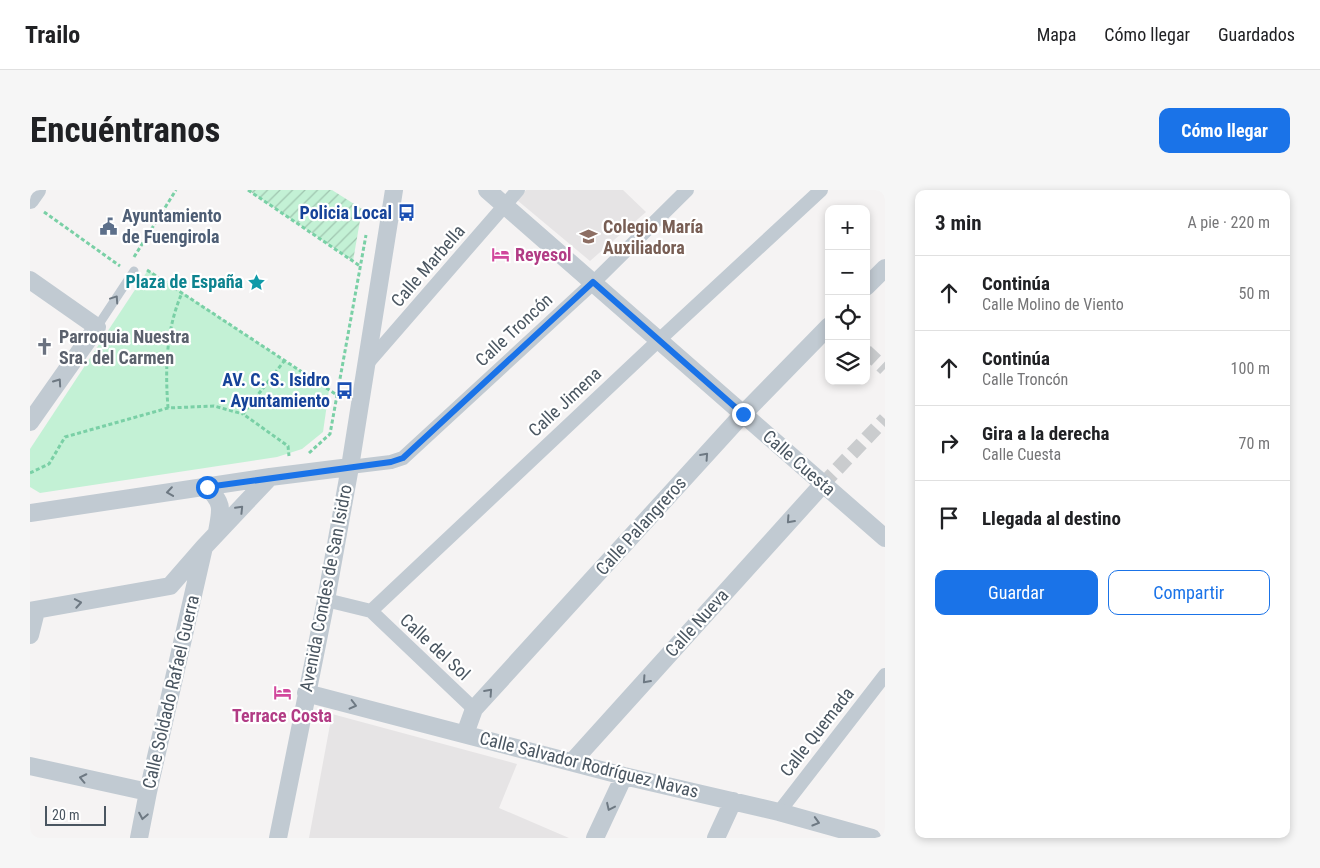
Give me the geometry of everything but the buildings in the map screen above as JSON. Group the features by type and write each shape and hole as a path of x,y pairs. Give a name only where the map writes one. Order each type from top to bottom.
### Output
{"street":[{"path":"34,204 37,190"},
{"name":"Avenida Condes de San Isidro","path":"278,838 326,600 350,468 394,190"},
{"name":"Calle Cuesta","path":"487,190 885,538"},
{"name":"Calle Marbella","path":"366,366 518,190"},
{"name":"Calle Troncón","path":"350,468 391,462 403,458 593,282 687,190"},
{"name":"Calle Jimena","path":"371,611 821,190"},
{"path":"870,283 885,268"},
{"path":"30,280 97,327 30,422"},
{"name":"Calle Palangreros","path":"465,734 474,709 743,414 825,330"},
{"path":"30,513 270,477 350,468"},
{"path":"30,635 33,611 170,586 217,532 270,477"},
{"name":"Calle Nueva","path":"572,762 823,484"},
{"path":"207,487 218,498 220,505 217,532"},
{"name":"Calle Soldado Rafael Guerra","path":"139,838 204,547"},
{"path":"326,600 371,611"},
{"name":"Calle del Sol","path":"371,611 474,709"},
{"name":"Calle Quemada","path":"779,812 885,674"},
{"name":"Calle Salvador Rodríguez Navas","path":"306,693 624,776 779,812 872,838"},
{"path":"30,766 148,792"},
{"path":"596,838 624,776"},
{"path":"716,838 732,801"}],"lane":[{"path":"97,327 133,269"}],"path":[{"path":"132,260 176,190"},
{"path":"248,190 360,266"},
{"path":"34,204 133,269 182,293 337,395"},
{"path":"302,455 309,453 330,434 367,228"},
{"path":"168,408 166,384 168,348 175,310 182,293"},
{"path":"243,414 284,360"},
{"path":"30,473 48,464 65,437 168,408 214,406 243,414 288,446 289,459 296,457"}],"shaded area":[{"name":"Colegio María Auxiliadora","path":"526,190 623,190 646,212 590,261 517,200"},
{"path":"332,714 517,764 499,808 569,838 309,838"}],"green space":[{"path":"248,190 332,190 362,209 353,261"},
{"path":"148,270 329,390 323,432 302,449 277,457 40,493 30,487 30,449"}],"tunnel":[{"path":"870,355 885,369"},
{"path":"823,484 885,419"}],"place":[{"name":"Policia Local","path":"406,213"},
{"name":"Ayuntamiento de Fuengirola","path":"108,226"},
{"name":"Colegio María Auxiliadora","path":"589,237"},
{"name":"Reyesol","path":"501,255"},
{"name":"Plaza de España","path":"257,282"},
{"name":"Parroquia Nuestra Sra. del Carmen","path":"45,347"},
{"name":"AV. C. S. Isidro - Ayuntamiento","path":"344,390"},
{"name":"Terrace Costa","path":"282,693"}],"route":[{"path":"207,487 391,462 403,458 593,282 743,414"}]}
